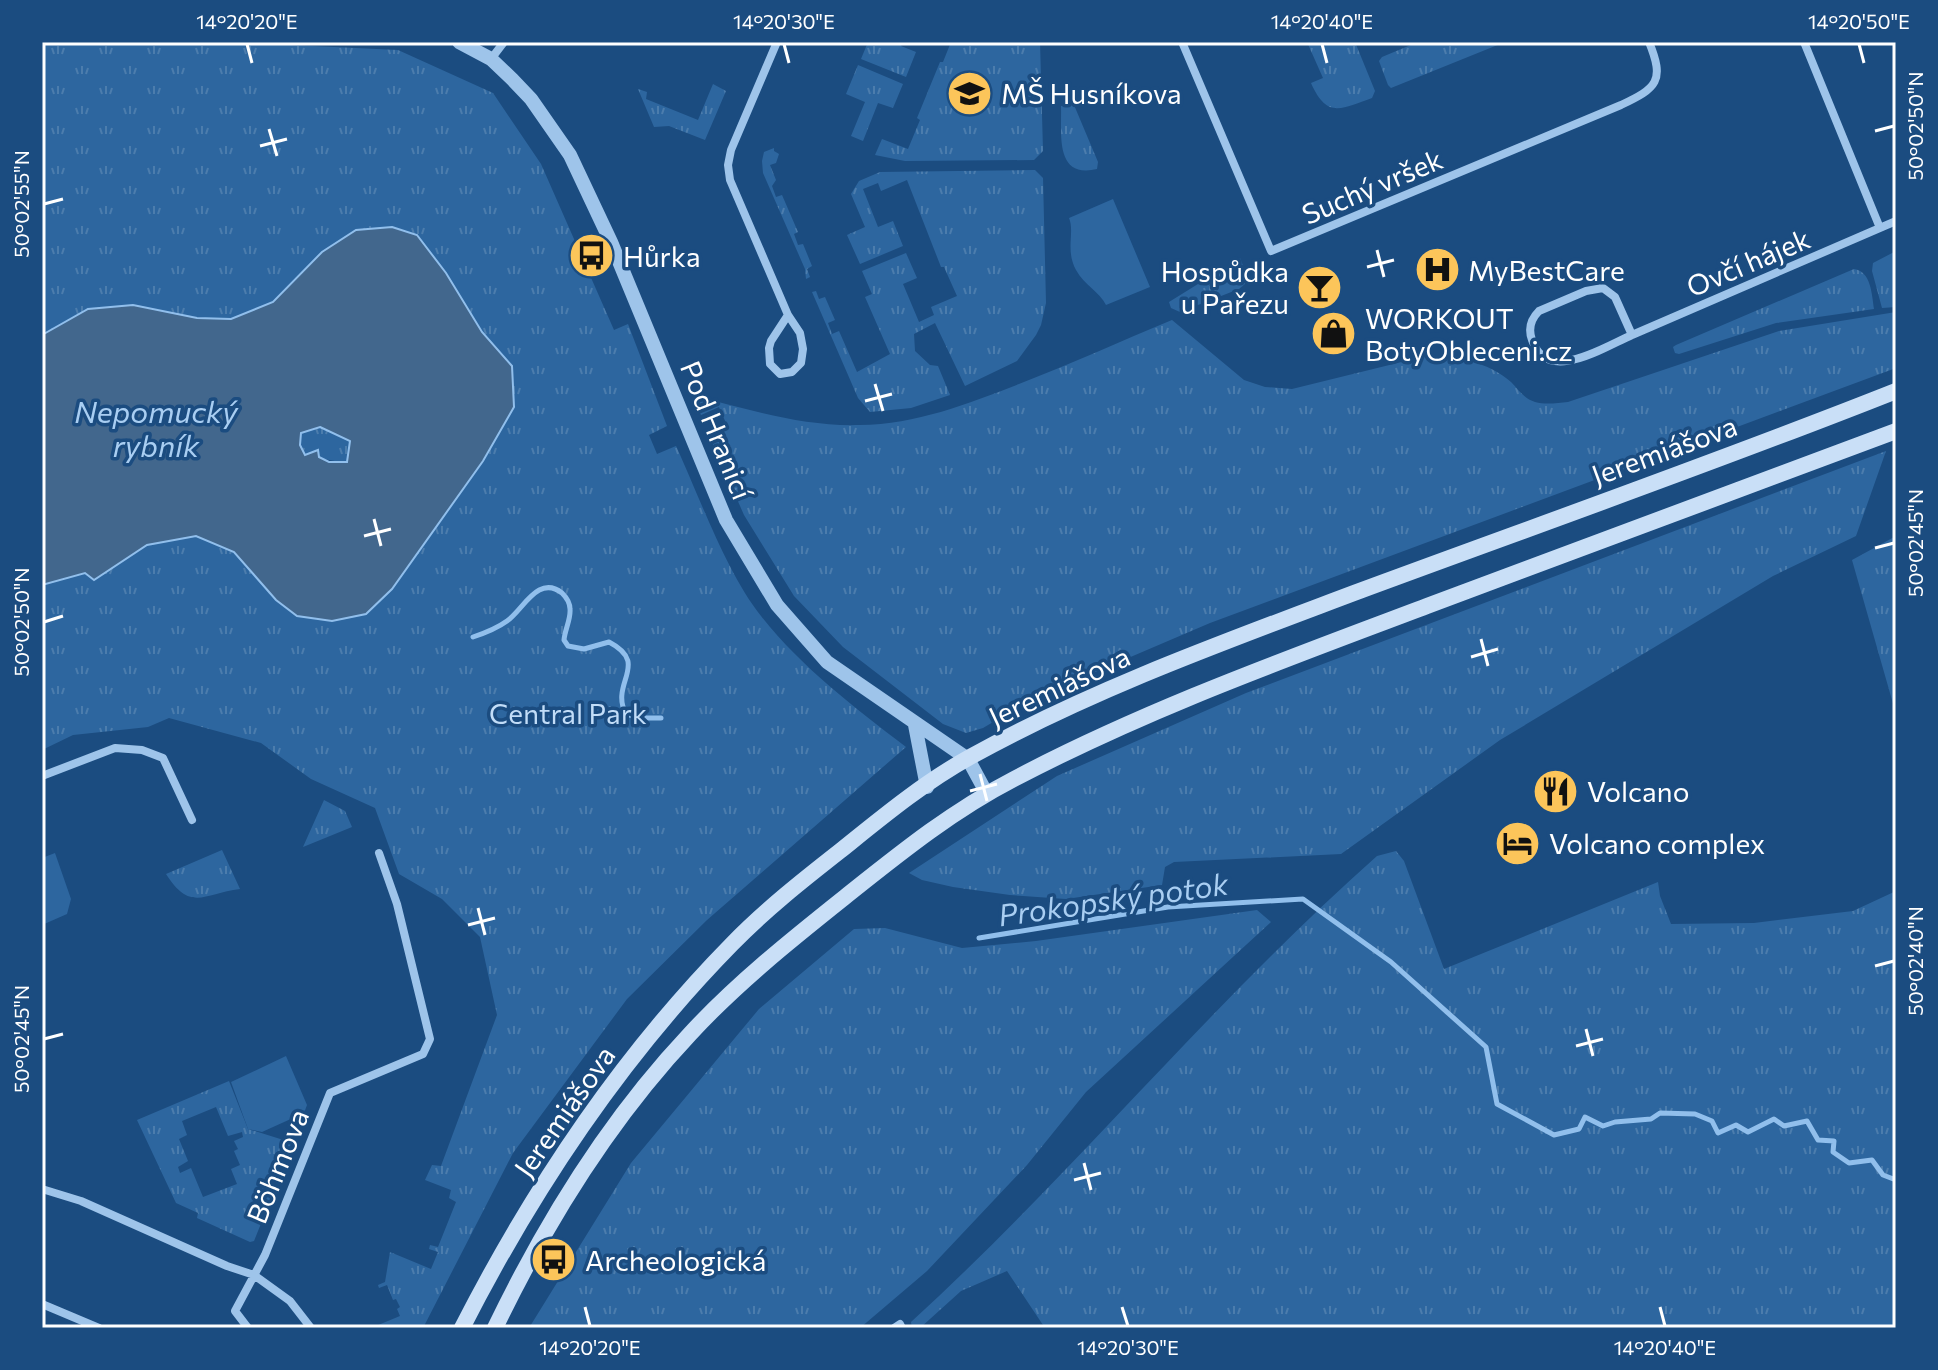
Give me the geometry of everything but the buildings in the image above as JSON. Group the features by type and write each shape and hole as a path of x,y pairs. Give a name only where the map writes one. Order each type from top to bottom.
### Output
{"main road":[{"name":"Jeremiášova","path":"462,1328 501,1252 545,1179 595,1105 669,1013 735,941 897,805 968,759 1101,692 1237,637 1896,391"},
{"name":"Jeremiášova","path":"495,1328 539,1241 600,1147 690,1033 756,970 922,835 987,794 1126,722 1896,431"}],"street":[{"name":"Pod Hranicí","path":"459,42 491,59 531,99 570,155 611,242 726,520 777,605 827,662 968,759 987,794"},
{"path":"491,59 504,42"},
{"path":"777,42 731,150 728,165 730,180 788,315 800,333 803,356 798,368 780,374 770,364 769,348 788,315"},
{"name":"Suchý vršek","path":"1182,42 1271,251 1649,91 1656,82 1658,70 1649,42"},
{"path":"1804,42 1880,228"},
{"name":"Ovčí hájek","path":"1632,335 1615,297 1603,288 1586,291 1539,311 1530,330 1541,355 1556,363 1573,360 1632,335 1896,221"},
{"path":"915,725 927,787"},
{"path":"42,776 115,748 142,750 163,758 192,820"},
{"name":"Böhmova","path":"248,1328 235,1311 285,1207 330,1093 423,1054 430,1039 397,904 379,853"},
{"path":"42,1189 81,1201 254,1275 290,1301 311,1328"},
{"path":"42,1304 99,1328"}],"green space":[{"name":"Central Park","path":"42,42 226,42 398,50 493,93 541,164 614,330 628,324 667,426 649,435 657,454 676,446 736,578 777,635 829,686 906,747 707,920 627,999 513,1153 423,1328 371,1328 400,1316 397,1309 400,1307 396,1299 393,1300 387,1285 379,1288 378,1285 385,1282 390,1252 431,1269 438,1252 429,1249 430,1245 438,1247 456,1202 449,1198 451,1190 425,1180 432,1165 441,1166 497,1015 480,937 442,899 399,874 375,808 311,779 261,743 169,718 148,727 73,735 42,750 42,585 86,573 94,580 147,545 196,536 234,552 276,600 366,614 392,589 483,461 514,407 511,366 482,332 446,273 322,252 273,302 231,320 88,309 42,335"},
{"path":"868,42 903,42 901,46 916,52 906,77 861,59"},
{"name":"MŠ Husníkova","path":"951,42 1040,42 1043,151 1034,160 905,161 875,155 882,139 908,149 920,120 917,118"},
{"path":"1307,42 1355,42 1375,91 1372,98 1343,108 1323,102 1311,83 1323,78"},
{"path":"1418,42 1505,42 1391,88 1379,61"},
{"path":"858,65 903,84 893,108 878,103 863,141 851,136 865,102 846,94"},
{"path":"713,84 726,91 705,140 669,126 654,127 638,89 647,92 646,99 698,120"},
{"path":"1074,105 1098,162 1097,169 1073,167 1063,151 1061,106"},
{"path":"774,148 779,154 776,163 770,165 776,180 772,186 776,197 782,195 798,232 794,234 798,245 803,244 812,266 807,269 810,277 806,279 805,269 763,173 764,152"},
{"path":"1035,170 1043,178 1046,303 1036,335 1017,361 965,386 935,323 914,334 915,351 930,365 938,366 950,395 911,408 870,412 858,398 812,292 816,291 819,299 825,297 835,320 828,323 832,334 839,331 857,372 890,354 865,297 872,294 862,271 906,253 917,278 903,284 919,322 934,315 931,307 957,296 944,267 941,267 907,180 881,191 878,183 863,189 878,227 893,221 903,246 860,264 847,235 865,227 851,194 859,181 880,172"},
{"path":"1113,199 1150,287 1106,305 1079,275 1073,263 1069,218"},
{"path":"1896,251 1896,307 1882,308 1872,271 1873,263"},
{"path":"1240,258 1246,283 1239,289 1180,312 1171,308 1169,302"},
{"path":"1854,269 1867,279 1874,309 1776,323 1675,353 1673,347 1676,345"},
{"path":"1896,312 1896,368 1210,623 1030,700 983,728 966,733 943,724 843,647 794,596 744,515 707,431 726,423 719,407 701,415 692,395 817,423 860,425 902,421 980,399 1172,320 1244,380 1265,387 1292,389 1426,356 1437,356 1482,365 1502,375 1531,401 1556,403 1568,402 1779,331"},
{"path":"320,427 350,441 347,462 305,456 300,445 301,433"},
{"path":"1886,451 1856,536 1773,576 1500,740 1341,854 1174,862 1165,867 1162,885 1066,899 953,887 922,880 909,873 1057,776 1246,693"},
{"path":"1896,536 1896,714 1852,560"},
{"path":"324,800 345,811 352,827 303,847"},
{"path":"222,850 240,889 191,897 175,886 166,874"},
{"path":"1396,851 1404,861 1444,969 1658,882 1671,924 1754,923 1853,911 1896,891 1896,1328 1045,1328 1007,1271 961,1291 920,1328 912,1328 911,1322 1029,1207 1257,970 1377,856"},
{"path":"55,853 71,899 67,914 42,925 42,858"},
{"path":"1257,910 1271,922 1086,1092 1027,1165 927,1271 860,1328 529,1328 631,1163 759,1009 854,929 885,928 962,948 1036,941"},
{"path":"286,1056 307,1105 304,1113 262,1132 248,1129 231,1082"},
{"path":"229,1081 248,1129 293,1143 280,1160 278,1181 254,1241 250,1242 197,1218 198,1213 176,1203 137,1120","holes":["216,1107 228,1136 242,1132 243,1137 234,1141 238,1149 234,1151 240,1165 231,1169 237,1184 203,1197 191,1168 180,1173 178,1167 188,1161 179,1139 187,1135 182,1121"]}],"water":[{"name":"Nepomucký rybník","path":"392,227 417,235 446,273 482,332 512,366 514,407 483,461 392,589 366,614 332,621 297,616 276,600 234,552 196,536 147,545 94,580 85,573 42,585 42,335 88,309 133,305 197,318 231,319 273,302 322,252 356,230","holes":["320,427 350,441 347,462 329,462 319,457 318,450 305,455 300,445 301,433"]}],"waterway":[{"path":"473,637 507,621 538,591 553,588 562,593 569,605 570,617 564,640 568,646 584,649 609,642 621,650 628,666 622,693 626,714 638,718 661,718"},
{"name":"Prokopský potok","path":"979,938 1168,907 1303,899 1391,962 1486,1047 1497,1104 1554,1135 1579,1129 1585,1117 1603,1126 1651,1119 1660,1113 1695,1114 1712,1121 1718,1133 1736,1125 1748,1132 1774,1119 1784,1126 1807,1121 1818,1140 1834,1141 1833,1152 1849,1163 1872,1160 1883,1175 1896,1180"}],"place":[{"name":"MŠ Husníkova","path":"970,93"},
{"name":"Hůrka","path":"592,256"},
{"name":"MyBestCare","path":"1437,270"},
{"name":"Hospůdka u Pařezu","path":"1320,287"},
{"name":"WORKOUT BotyObleceni.cz","path":"1334,334"},
{"name":"Volcano","path":"1556,791"},
{"name":"Volcano complex","path":"1518,843"},
{"name":"Archeologická","path":"554,1260"}]}
